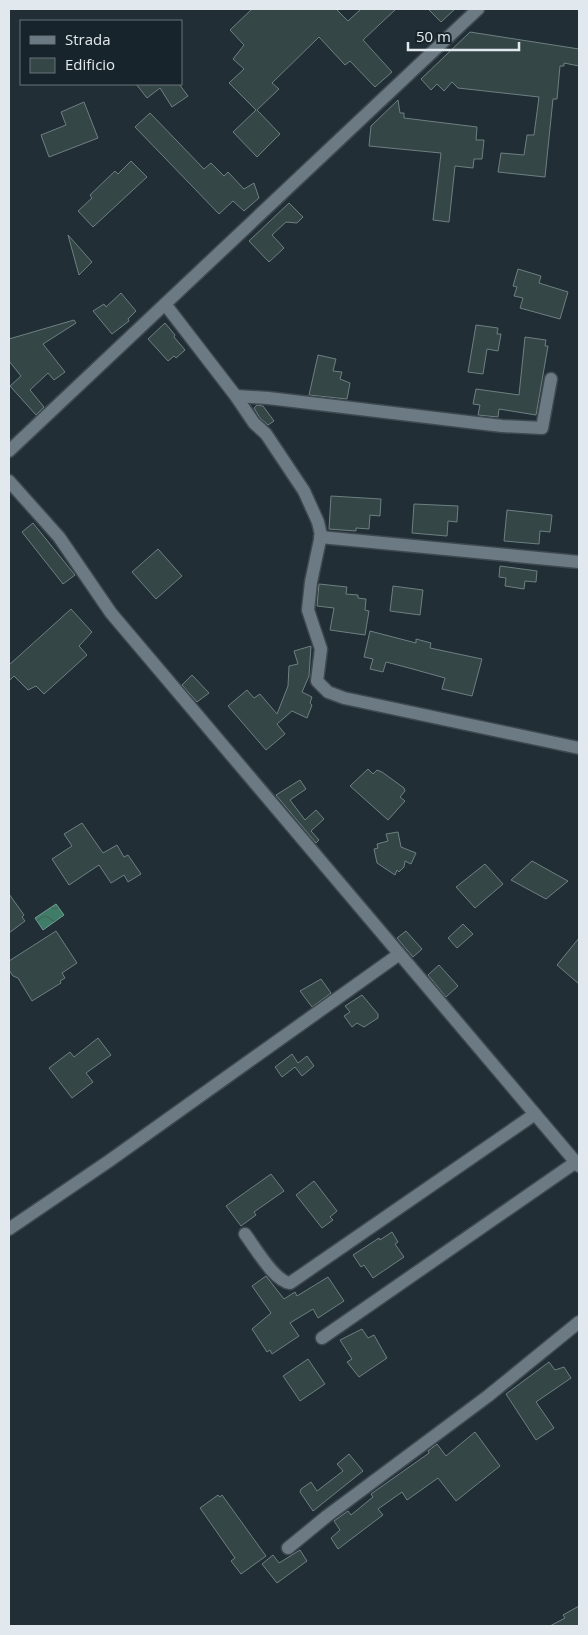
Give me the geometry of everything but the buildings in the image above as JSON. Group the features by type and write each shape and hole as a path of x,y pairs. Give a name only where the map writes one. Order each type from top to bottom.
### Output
{"street":[{"path":"9,451 478,9"},
{"path":"164,304 236,396 254,423 266,434 304,491 318,522 320,537 308,610 321,649 322,659 316,674 320,687 344,698 579,748"},
{"path":"236,396 268,398 502,426 542,428 551,379"},
{"path":"9,481 59,537 111,613 577,1164 322,1338"},
{"path":"320,537 579,562"},
{"path":"9,1230 398,954"},
{"path":"245,1234 275,1274 284,1282 290,1283 535,1114"},
{"path":"288,1548 327,1516 488,1396 579,1322"}],"water":[{"path":"56,904 64,915 43,930 35,918"}]}
